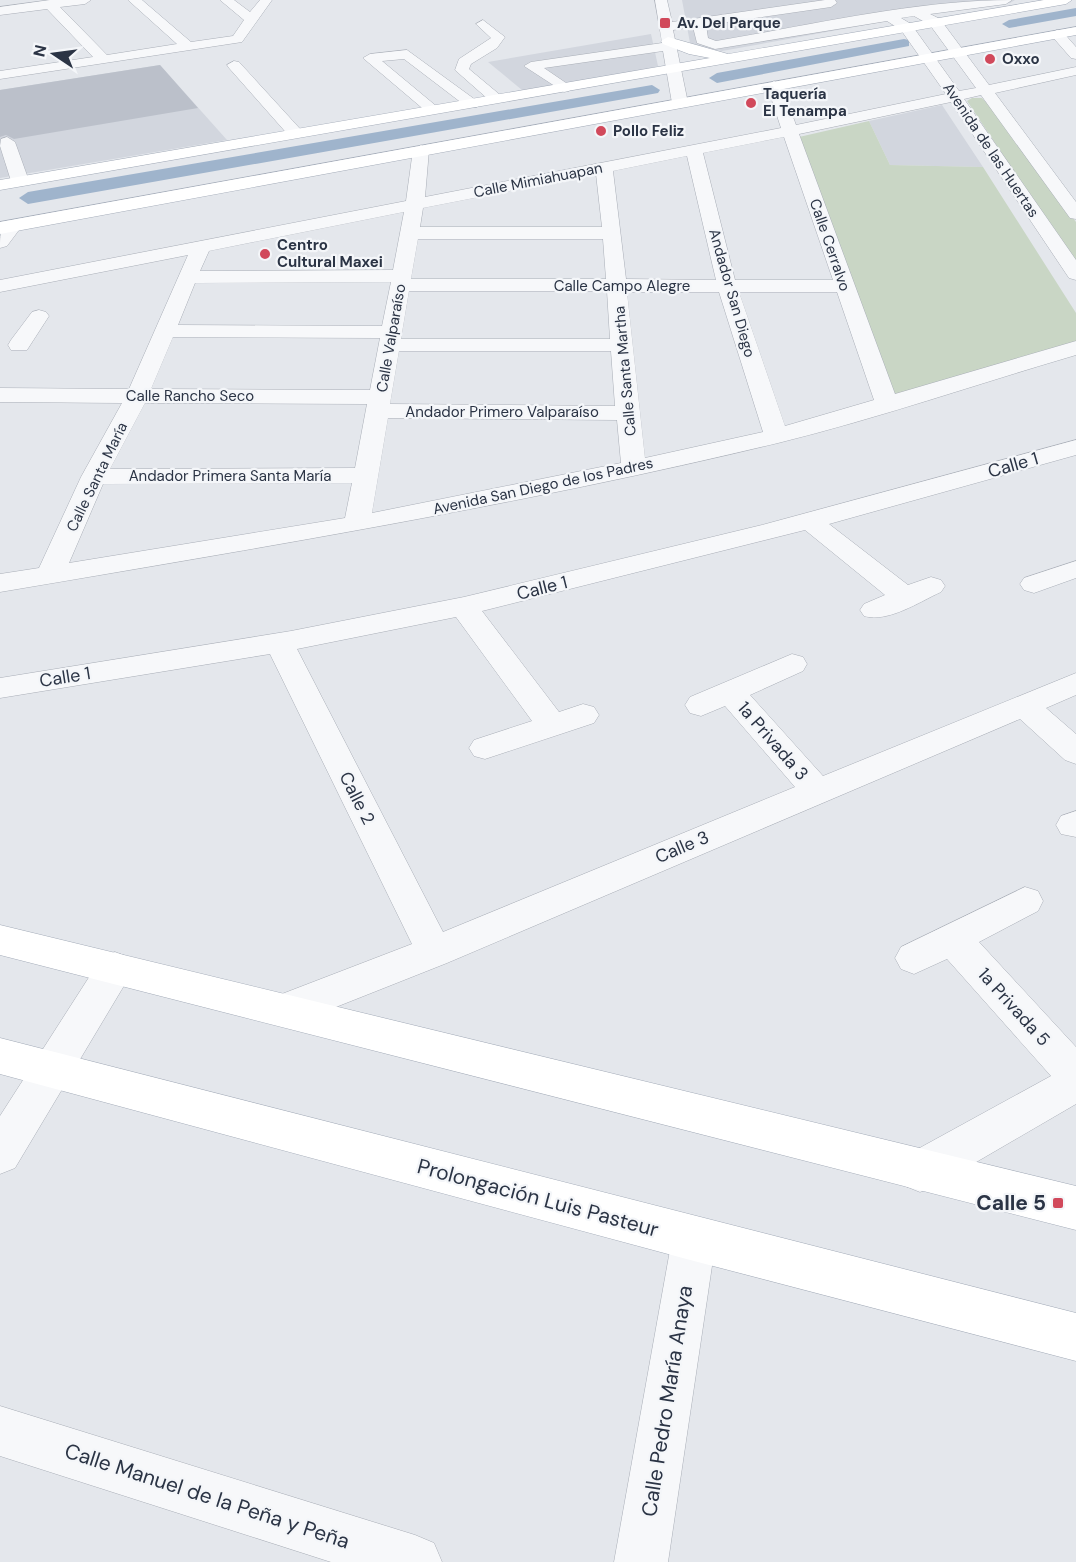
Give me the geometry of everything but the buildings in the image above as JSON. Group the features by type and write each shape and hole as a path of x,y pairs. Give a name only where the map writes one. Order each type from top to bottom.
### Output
{"main road":[{"path":"665,54 741,57 1066,0"},
{"path":"1071,0 1048,8 967,22 960,25 959,29 968,34 1005,39 1076,29"},
{"path":"7,227 1076,29"},
{"path":"0,185 433,110 615,86 665,54 741,57"},
{"path":"514,98 560,85 615,86"},
{"path":"511,132 621,105 615,86"},
{"path":"0,940 288,1009 920,1171 1076,1208"},
{"name":"Prolongación Luis Pasteur","path":"0,1056 1076,1337"}],"street":[{"path":"0,11 85,0"},
{"path":"134,0 188,46"},
{"path":"226,0 252,20"},
{"path":"0,60 5,74 237,39 266,0"},
{"path":"661,0 665,54 680,103"},
{"path":"560,85 531,66 575,58 665,54 699,23 849,0"},
{"path":"929,0 950,7"},
{"path":"699,23 702,40 715,45 888,16 1006,0"},
{"path":"1020,8 1045,0"},
{"path":"50,4 103,59"},
{"path":"700,5 727,19"},
{"path":"916,12 935,22"},
{"path":"888,16 906,27"},
{"name":"Avenida de las Huertas","path":"935,22 955,52 1074,207"},
{"path":"483,24 498,37 492,45 464,62 462,70 498,100"},
{"name":"Avenida de las Huertas","path":"906,27 1076,274"},
{"path":"1057,34 1076,55"},
{"path":"433,110 370,58 406,54 472,104"},
{"path":"627,54 665,54"},
{"path":"575,58 615,86"},
{"path":"234,65 296,134"},
{"name":"Calle Mimiahuapan","path":"0,286 810,127 1076,71"},
{"name":"Calle Cerralvo","path":"774,85 887,404"},
{"path":"7,142 20,181"},
{"name":"Andador San Diego","path":"694,149 727,286 776,436"},
{"name":"Calle Valparaíso","path":"357,524 415,204 421,150"},
{"name":"Calle Santa Martha","path":"604,167 613,233 627,413 634,468"},
{"path":"0,242 7,227"},
{"path":"410,233 613,233"},
{"name":"Calle Santa María","path":"50,577 94,477 137,396 201,246"},
{"name":"Calle Campo Alegre","path":"189,277 618,286 844,286"},
{"path":"0,330 29,331"},
{"path":"164,331 622,345"},
{"name":"Avenida San Diego de los Padres","path":"0,583 50,577 357,524 634,468 776,436 1076,348"},
{"name":"Calle Rancho Seco","path":"0,395 137,396 379,404"},
{"name":"Andador Primero Valparaíso","path":"379,404 627,413"},
{"name":"Calle 1","path":"0,688 280,644 464,607 812,522 1076,447"},
{"name":"Andador Primera Santa María","path":"94,477 366,475"},
{"path":"812,522 918,592 874,610"},
{"path":"1034,584 1071,576"},
{"path":"464,607 552,725"},
{"name":"Calle 2","path":"280,644 434,952"},
{"name":"1a Privada 3","path":"700,705 792,664"},
{"name":"Calle 3","path":"288,1009 434,952 1076,683"},
{"name":"1a Privada 3","path":"730,692 817,791"},
{"path":"1024,705 1076,752"},
{"path":"485,748 583,715"},
{"path":"914,958 1025,901"},
{"name":"1a Privada 5","path":"952,938 1076,1075"},
{"path":"0,1154 115,968"},
{"path":"920,1171 1076,1083"},
{"name":"Calle Pedro María Anaya","path":"641,1562 694,1239"},
{"name":"Calle Manuel de la Peña y Peña","path":"0,1431 415,1562"}],"shaded area":[{"path":"682,0 1015,0 1010,3 937,12 722,51 698,47 690,43"},
{"path":"651,34 658,66 641,71 522,90 488,62"},
{"path":"160,65 227,140 0,178 0,90"},
{"path":"942,105 983,167 890,165 869,121"}],"green space":[{"path":"972,98 982,98 993,109 1076,222 1076,265 967,101"},
{"path":"869,121 890,165 983,167 1076,313 1076,343 892,397 799,137"}],"waterway":[{"path":"1009,24 1076,12"},
{"path":"717,78 904,43"},
{"path":"28,198 652,90"}],"place":[{"name":"Av. Del Parque","path":"665,23"},
{"name":"Oxxo","path":"990,59"},
{"name":"Taquería El Tenampa","path":"751,103"},
{"name":"Pollo Feliz","path":"601,131"},
{"name":"Centro Cultural Maxei","path":"265,254"},
{"name":"Calle 5","path":"1058,1203"}]}
